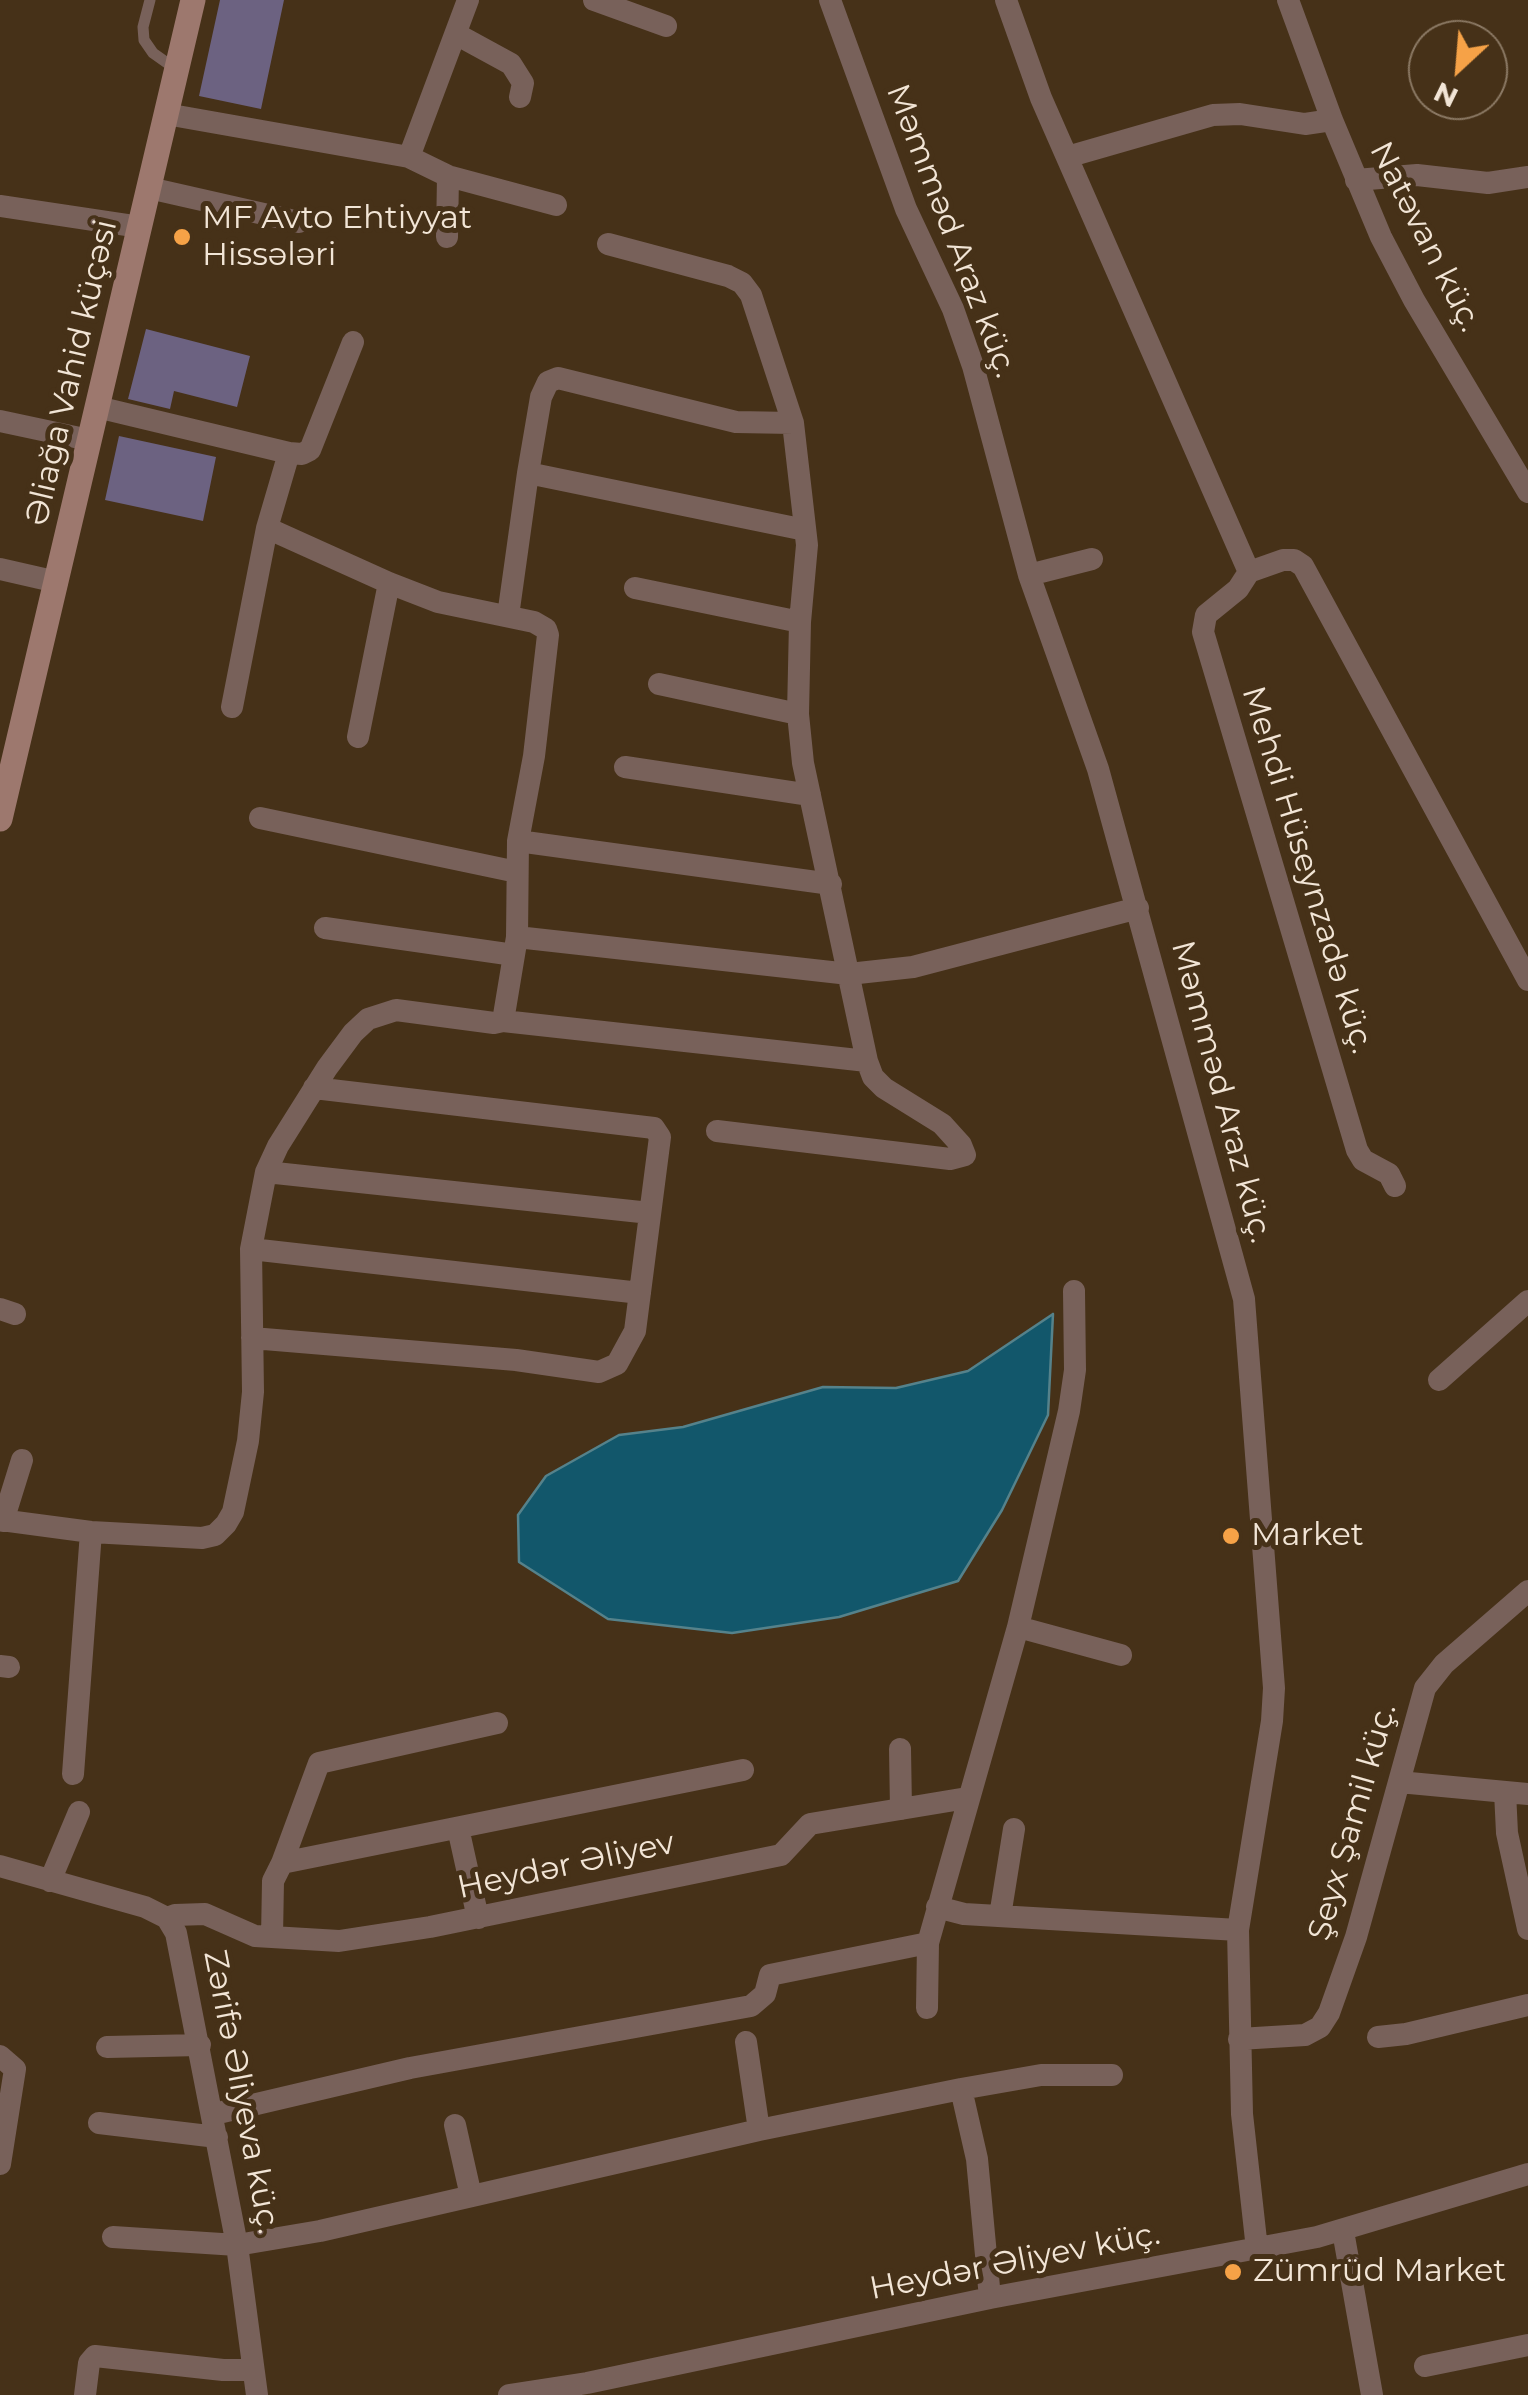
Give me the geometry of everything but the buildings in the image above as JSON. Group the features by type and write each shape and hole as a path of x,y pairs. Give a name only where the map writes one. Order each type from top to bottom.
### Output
{"main road":[{"name":"Əliağa Vahid küçəsi","path":"0,819 7,760 57,582 193,0"}],"street":[{"path":"409,157 468,0"},
{"path":"594,0 666,26"},
{"name":"Məmməd Araz küç.","path":"830,0 906,209 954,309 973,366 1028,575 1098,769 1244,1299 1274,1688 1238,1930 1242,2114 1257,2249"},
{"path":"1006,0 1067,157 1250,572 1282,560 1294,560 1303,566 1528,980"},
{"name":"Natəvan küç.","path":"1288,0 1381,237 1528,492"},
{"path":"456,34 511,64 523,83 520,97"},
{"path":"166,114 409,157 448,176 556,205"},
{"path":"1067,157 1213,116 1240,114 1304,124 1332,120"},
{"path":"1356,180 1417,175 1488,183 1528,177"},
{"path":"447,238 448,176"},
{"path":"149,188 299,222"},
{"path":"0,206 140,227"},
{"path":"608,244 728,276 742,283 752,295 793,424 806,530 798,714 803,762 867,1061 873,1077 884,1088 942,1124 966,1152 963,1158 717,1131"},
{"path":"97,407 302,454 310,450 353,342"},
{"path":"508,616 528,473 541,397 548,382 558,378 736,422 793,424"},
{"path":"0,421 89,440"},
{"path":"232,707 267,528 288,453"},
{"path":"528,473 806,530"},
{"path":"267,528 438,602 534,622 546,629 534,756 518,842 515,946 503,1021"},
{"path":"1028,575 1092,559"},
{"path":"0,569 57,582"},
{"name":"Mehdi Hüseynzadə küç.","path":"1250,572 1238,589 1206,615 1203,632 1357,1150 1363,1160 1389,1174 1395,1186"},
{"path":"358,737 389,583"},
{"path":"635,588 800,622"},
{"path":"658,684 798,714"},
{"path":"625,767 810,794"},
{"path":"260,818 517,872"},
{"path":"518,842 831,884"},
{"path":"325,928 849,974 913,967 1138,908"},
{"path":"22,1460 2,1521 92,1532 202,1538 215,1535 226,1524 233,1512 248,1442 251,1249 266,1172 314,1088 353,1032 382,1012 396,1010 867,1061"},
{"path":"252,1338 516,1360 598,1372 617,1364 635,1331 660,1138 654,1128 314,1088"},
{"path":"266,1172 650,1213"},
{"path":"251,1249 640,1292"},
{"path":"927,2008 928,1943 1018,1627 1069,1411 1075,1370 1074,1291"},
{"path":"1439,1380 1528,1301"},
{"path":"73,1774 92,1532"},
{"name":"Şeyx Şamil küç.","path":"1239,2038 1305,2034 1320,2027 1329,2013 1356,1937 1418,1707 1434,1674 1528,1591"},
{"path":"1018,1627 1121,1654"},
{"path":"272,1937 273,1881 319,1763 498,1723"},
{"path":"900,1750 900,1809"},
{"path":"282,1863 743,1770"},
{"path":"1399,1782 1516,1793 1508,1833 1528,1929"},
{"name":"Heydər Əliyev","path":"167,1918 205,1914 255,1936 339,1941 478,1918 781,1855 810,1824 967,1798"},
{"path":"50,1881 79,1812"},
{"path":"458,1828 478,1918"},
{"path":"1000,1916 1014,1829"},
{"name":"Zərifə Əliyeva küç.","path":"0,1866 146,1907 167,1918 182,1951 200,2045 237,2245 256,2395"},
{"path":"937,1907 964,1914 1238,1930"},
{"path":"99,2122 215,2126 410,2068 751,2006 765,1994 770,1975 928,1943"},
{"path":"1378,2037 1528,2005"},
{"path":"746,2042 758,2130"},
{"path":"107,2047 200,2045"},
{"path":"0,2056 15,2069 0,2164"},
{"path":"113,2236 237,2245 320,2231 758,2130 962,2089 1042,2075 1112,2075"},
{"path":"962,2089 977,2159 990,2298"},
{"path":"455,2125 472,2196"},
{"name":"Heydər Əliyev küç.","path":"509,2395 1343,2231 1528,2174"},
{"path":"1343,2231 1372,2395"},
{"path":"1426,2366 1528,2345"},
{"path":"85,2395 90,2363 95,2356 253,2370"}],"lane":[{"path":"150,0 144,40 176,70"}],"water":[{"path":"1053,1314 1048,1415 1002,1510 958,1581 839,1617 732,1633 608,1619 519,1562 518,1515 546,1476 619,1435 683,1427 823,1387 896,1388 968,1371"}],"place":[{"name":"MF Avto Ehtiyyat Hissələri","path":"182,237"},
{"name":"Market","path":"1231,1536"},
{"name":"Zümrüd Market","path":"1233,2272"}]}
